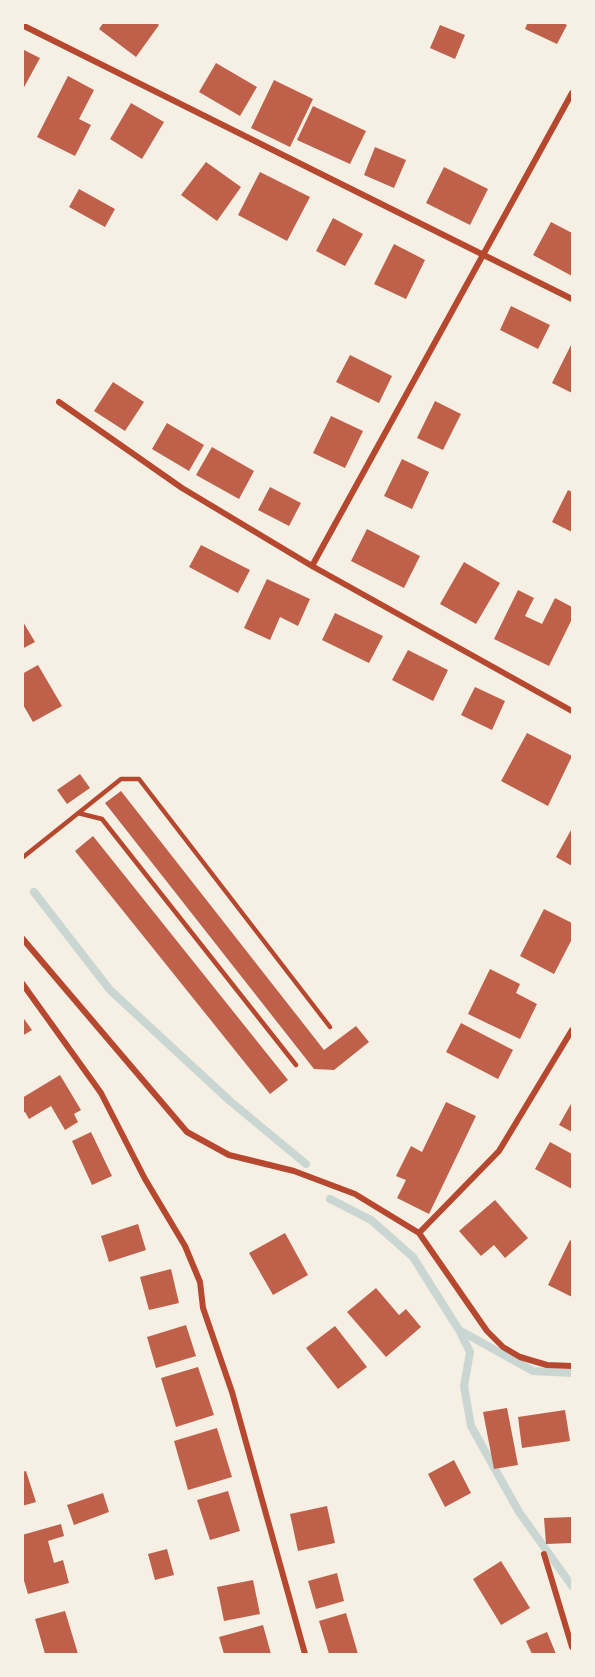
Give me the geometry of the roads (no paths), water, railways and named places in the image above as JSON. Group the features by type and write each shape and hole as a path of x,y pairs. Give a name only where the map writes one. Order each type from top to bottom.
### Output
{"street":[{"path":"22,25 573,299"},
{"path":"312,566 573,93"},
{"path":"58,402 182,488 312,566 573,711"},
{"path":"22,938 187,1132 229,1155 294,1171 354,1194 419,1233 488,1332 503,1347 520,1358 547,1365 573,1366"},
{"path":"22,983 100,1093 145,1179 185,1246 200,1282 203,1308 232,1392 305,1654"},
{"path":"419,1233 499,1151 573,1030"},
{"path":"544,1554 573,1647"}],"lane":[{"path":"22,858 121,779 139,779 330,1027"},
{"path":"78,813 102,819 296,1065"}],"waterway":[{"path":"34,892 110,990 230,1101 306,1164"},
{"path":"330,1199 371,1220 413,1257 459,1330 470,1352 464,1386 471,1426 519,1512 572,1586"},
{"path":"459,1330 533,1371 572,1373"}]}
